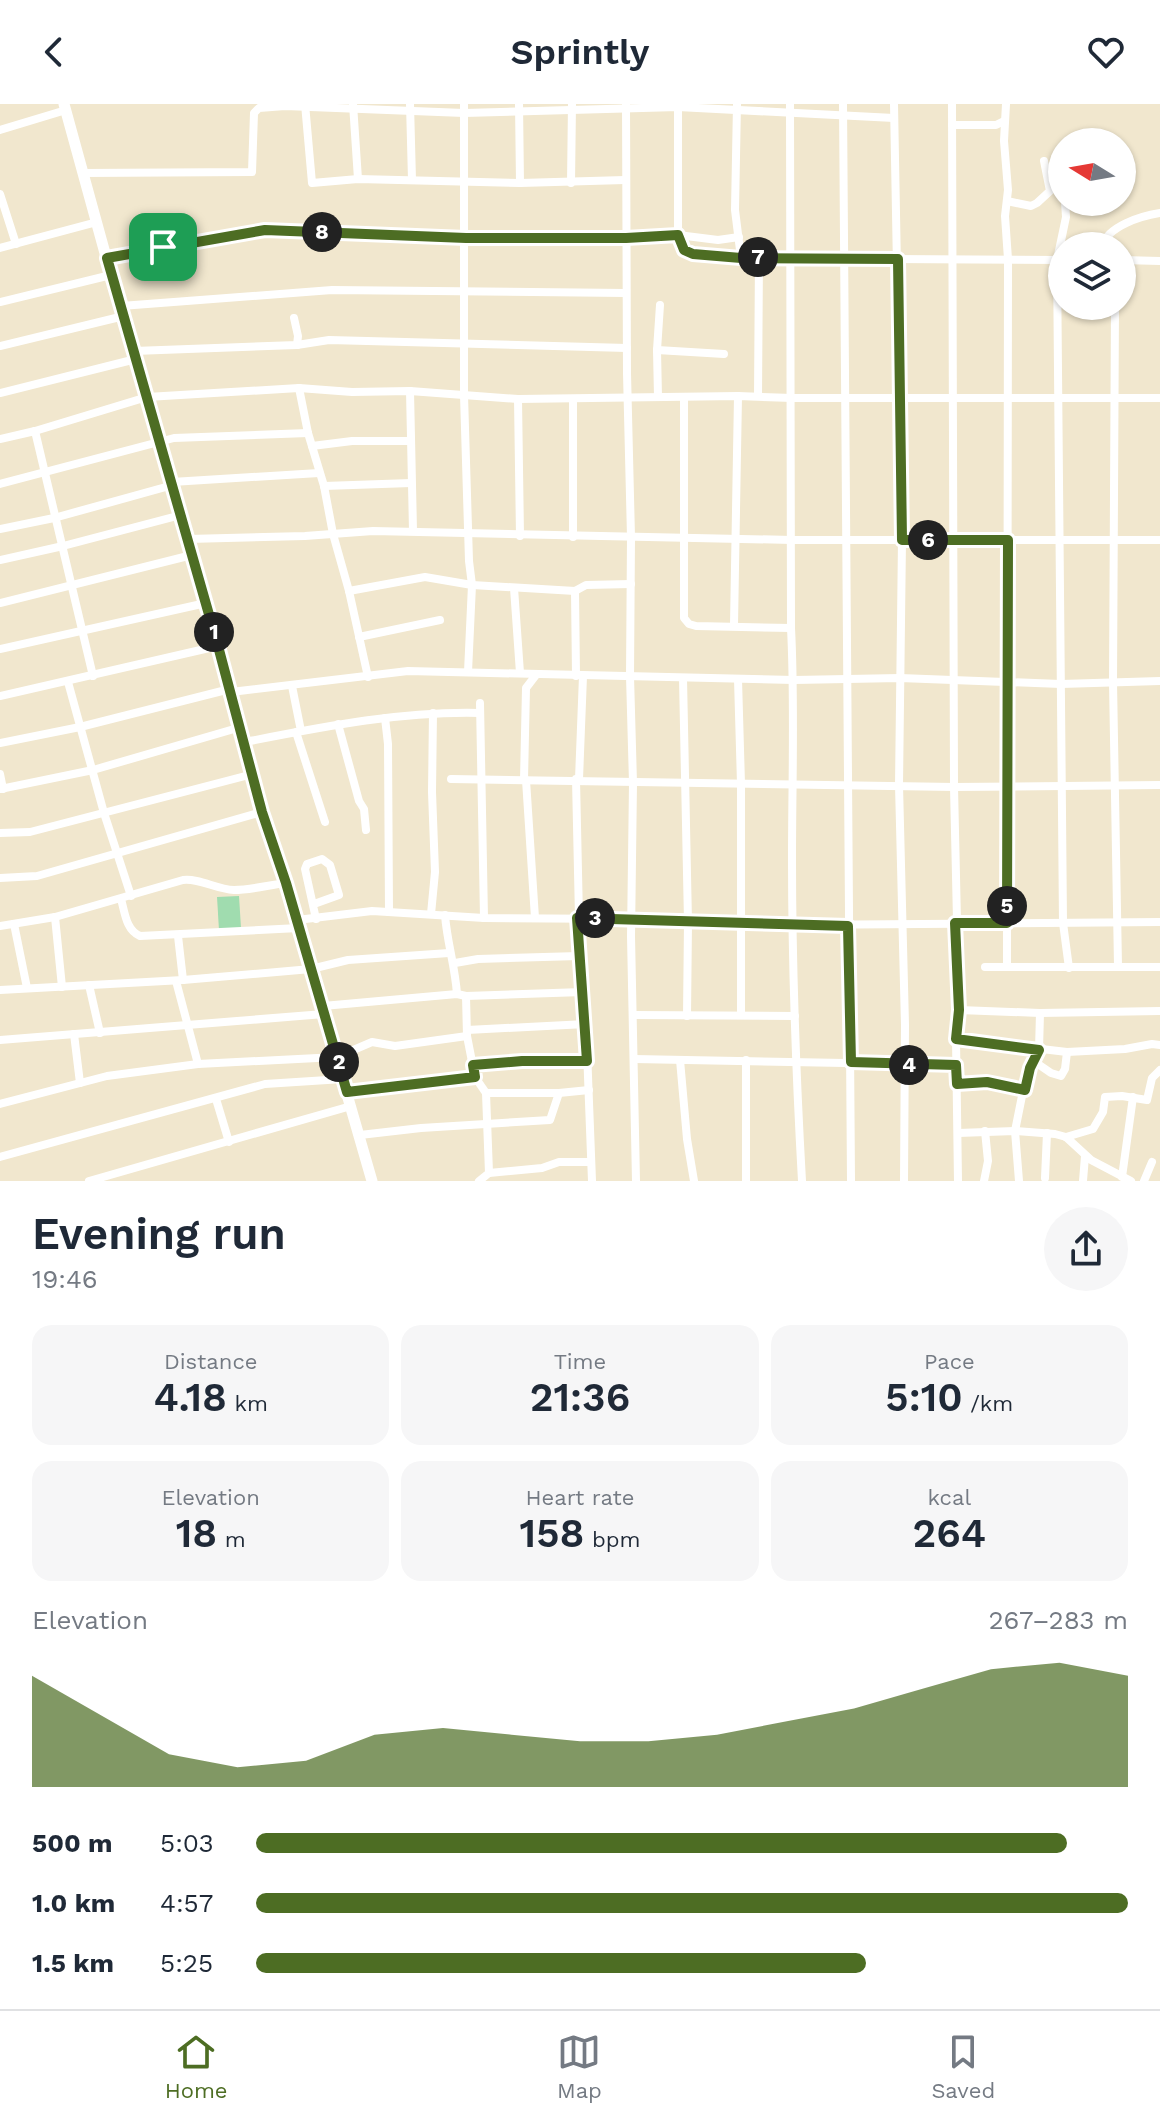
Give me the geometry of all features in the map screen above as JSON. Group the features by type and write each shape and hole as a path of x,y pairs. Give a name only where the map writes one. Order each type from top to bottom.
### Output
{"main road":[{"path":"65,107 241,727 262,812 324,1010 372,1181"}],"street":[{"path":"83,173 252,172 256,111 306,104 464,108 678,105 790,108 843,116 894,118"},
{"path":"306,104 312,183 358,179 520,183 625,180"},
{"path":"843,104 851,1181"},
{"path":"894,104 902,540 899,785 904,1181"},
{"path":"952,104 958,1181"},
{"path":"1006,104 1007,966"},
{"path":"678,105 678,235 684,250 741,258 1048,260"},
{"path":"353,106 358,179"},
{"path":"0,130 65,107"},
{"path":"410,107 412,180"},
{"path":"571,183 572,107"},
{"path":"626,107 633,783 631,919 636,1181"},
{"path":"737,107 735,210 741,258"},
{"path":"464,108 464,395 472,585 468,672"},
{"path":"519,108 520,183"},
{"path":"790,108 791,628 794,680 792,925 802,1181"},
{"path":"952,125 996,125 1004,121"},
{"path":"1044,161 1048,181"},
{"path":"1007,201 1031,206 1048,193"},
{"path":"0,194 16,244"},
{"path":"1113,232 1134,220 1160,213"},
{"path":"0,248 97,222"},
{"path":"107,258 265,230 466,238 678,235 718,240 739,237"},
{"path":"758,396 759,257"},
{"path":"1136,260 1160,261"},
{"path":"0,302 111,275"},
{"path":"0,346 123,311 323,290 626,293"},
{"path":"658,397 660,305"},
{"path":"294,318 297,345"},
{"path":"1060,320 1063,923 1069,968"},
{"path":"1115,320 1113,682 1118,966"},
{"path":"0,393 135,355 297,345 329,340 627,348"},
{"path":"657,350 724,354"},
{"path":"0,439 147,397 299,388 573,400 628,396 1160,398"},
{"path":"299,388 368,677"},
{"path":"410,391 413,531"},
{"path":"734,625 738,538 738,396"},
{"path":"684,397 684,618 696,626 791,628"},
{"path":"518,399 520,536"},
{"path":"573,400 573,537"},
{"path":"35,431 93,676"},
{"path":"0,484 160,440 308,433"},
{"path":"312,446 352,441 411,441"},
{"path":"0,529 54,518 172,484 319,473"},
{"path":"324,486 411,483"},
{"path":"0,560 181,515"},
{"path":"188,539 413,531 520,536 792,540 1160,540"},
{"path":"0,603 192,555"},
{"path":"349,591 425,577 472,585 575,591 586,585 631,584"},
{"path":"514,588 520,673"},
{"path":"575,591 579,676 579,956 586,1024 592,1181"},
{"path":"0,649 206,603"},
{"path":"359,637 440,620"},
{"path":"0,696 218,646"},
{"path":"0,743 230,691 408,671 794,680 955,679 1061,684 1160,681"},
{"path":"535,918 525,780 526,688 536,675"},
{"path":"683,678 687,1016"},
{"path":"738,679 741,1014"},
{"path":"68,682 104,813 131,896"},
{"path":"292,686 299,731 325,822"},
{"path":"245,742 338,724 480,708 484,918"},
{"path":"431,914 435,872 433,713"},
{"path":"385,718 388,744 389,912"},
{"path":"338,724 359,801 364,809 366,830"},
{"path":"0,774 2,789 93,770 241,727"},
{"path":"0,833 30,832 253,774"},
{"path":"451,779 954,787 1160,785"},
{"path":"0,878 37,876 262,812"},
{"path":"314,904 339,895 330,865 322,859 307,864 305,869 316,919"},
{"path":"0,926 55,917 190,879 235,890 286,883"},
{"path":"121,899 126,921 134,934 140,936 178,936 298,924 348,913 389,912 484,918 848,926 1160,922"},
{"path":"445,915 449,953 455,963 475,1077 486,1093 489,1173"},
{"path":"55,917 62,987"},
{"path":"14,924 27,988"},
{"path":"178,936 186,1024 198,1064"},
{"path":"0,990 180,981 311,969 348,960 449,953"},
{"path":"455,963 478,959 579,956"},
{"path":"985,967 1160,967"},
{"path":"89,985 100,1033"},
{"path":"0,1040 100,1033 461,995 583,992"},
{"path":"959,1010 1040,1013 1160,1011"},
{"path":"1019,1181 1015,1131 1030,1068 1039,1050 1040,1013"},
{"path":"633,1015 795,1016"},
{"path":"0,1104 107,1076 198,1064 337,1057 372,1042 395,1046 467,1033 586,1024"},
{"path":"74,1034 80,1083"},
{"path":"956,1039 1067,1052 1160,1045"},
{"path":"1035,1062 1061,1076 1067,1052"},
{"path":"634,1059 956,1065"},
{"path":"680,1060 694,1181"},
{"path":"746,1060 746,1181"},
{"path":"473,1065 587,1061"},
{"path":"958,1133 1015,1131 1066,1137 1093,1129 1103,1112 1105,1097 1147,1100 1152,1078 1160,1070"},
{"path":"347,1092 475,1077"},
{"path":"0,1157 265,1084 343,1079"},
{"path":"957,1084 987,1082 1025,1090"},
{"path":"486,1093 589,1090"},
{"path":"360,1135 550,1120 559,1093"},
{"path":"1066,1137 1085,1156 1126,1179 1133,1097"},
{"path":"216,1099 229,1142"},
{"path":"89,1181 115,1177 351,1106"},
{"path":"984,1181 988,1161 985,1131"},
{"path":"1045,1178 1047,1133"},
{"path":"1083,1181 1085,1156"},
{"path":"479,1181 489,1173 542,1168 559,1162 591,1162"},
{"path":"1144,1181 1152,1162"}],"green space":[{"path":"239,896 241,928 219,930 217,897"}],"route":[{"path":"265,230 466,238 678,235 684,250 693,254 741,258 898,259 902,540 1008,540 1007,923 955,923 959,1010 956,1039 1039,1050 1025,1081 1025,1090 987,1082 957,1084 956,1065 851,1062 848,926 577,918 587,1061 473,1065 475,1077 347,1092 262,812 241,727 107,258 163,247 265,230"}]}
